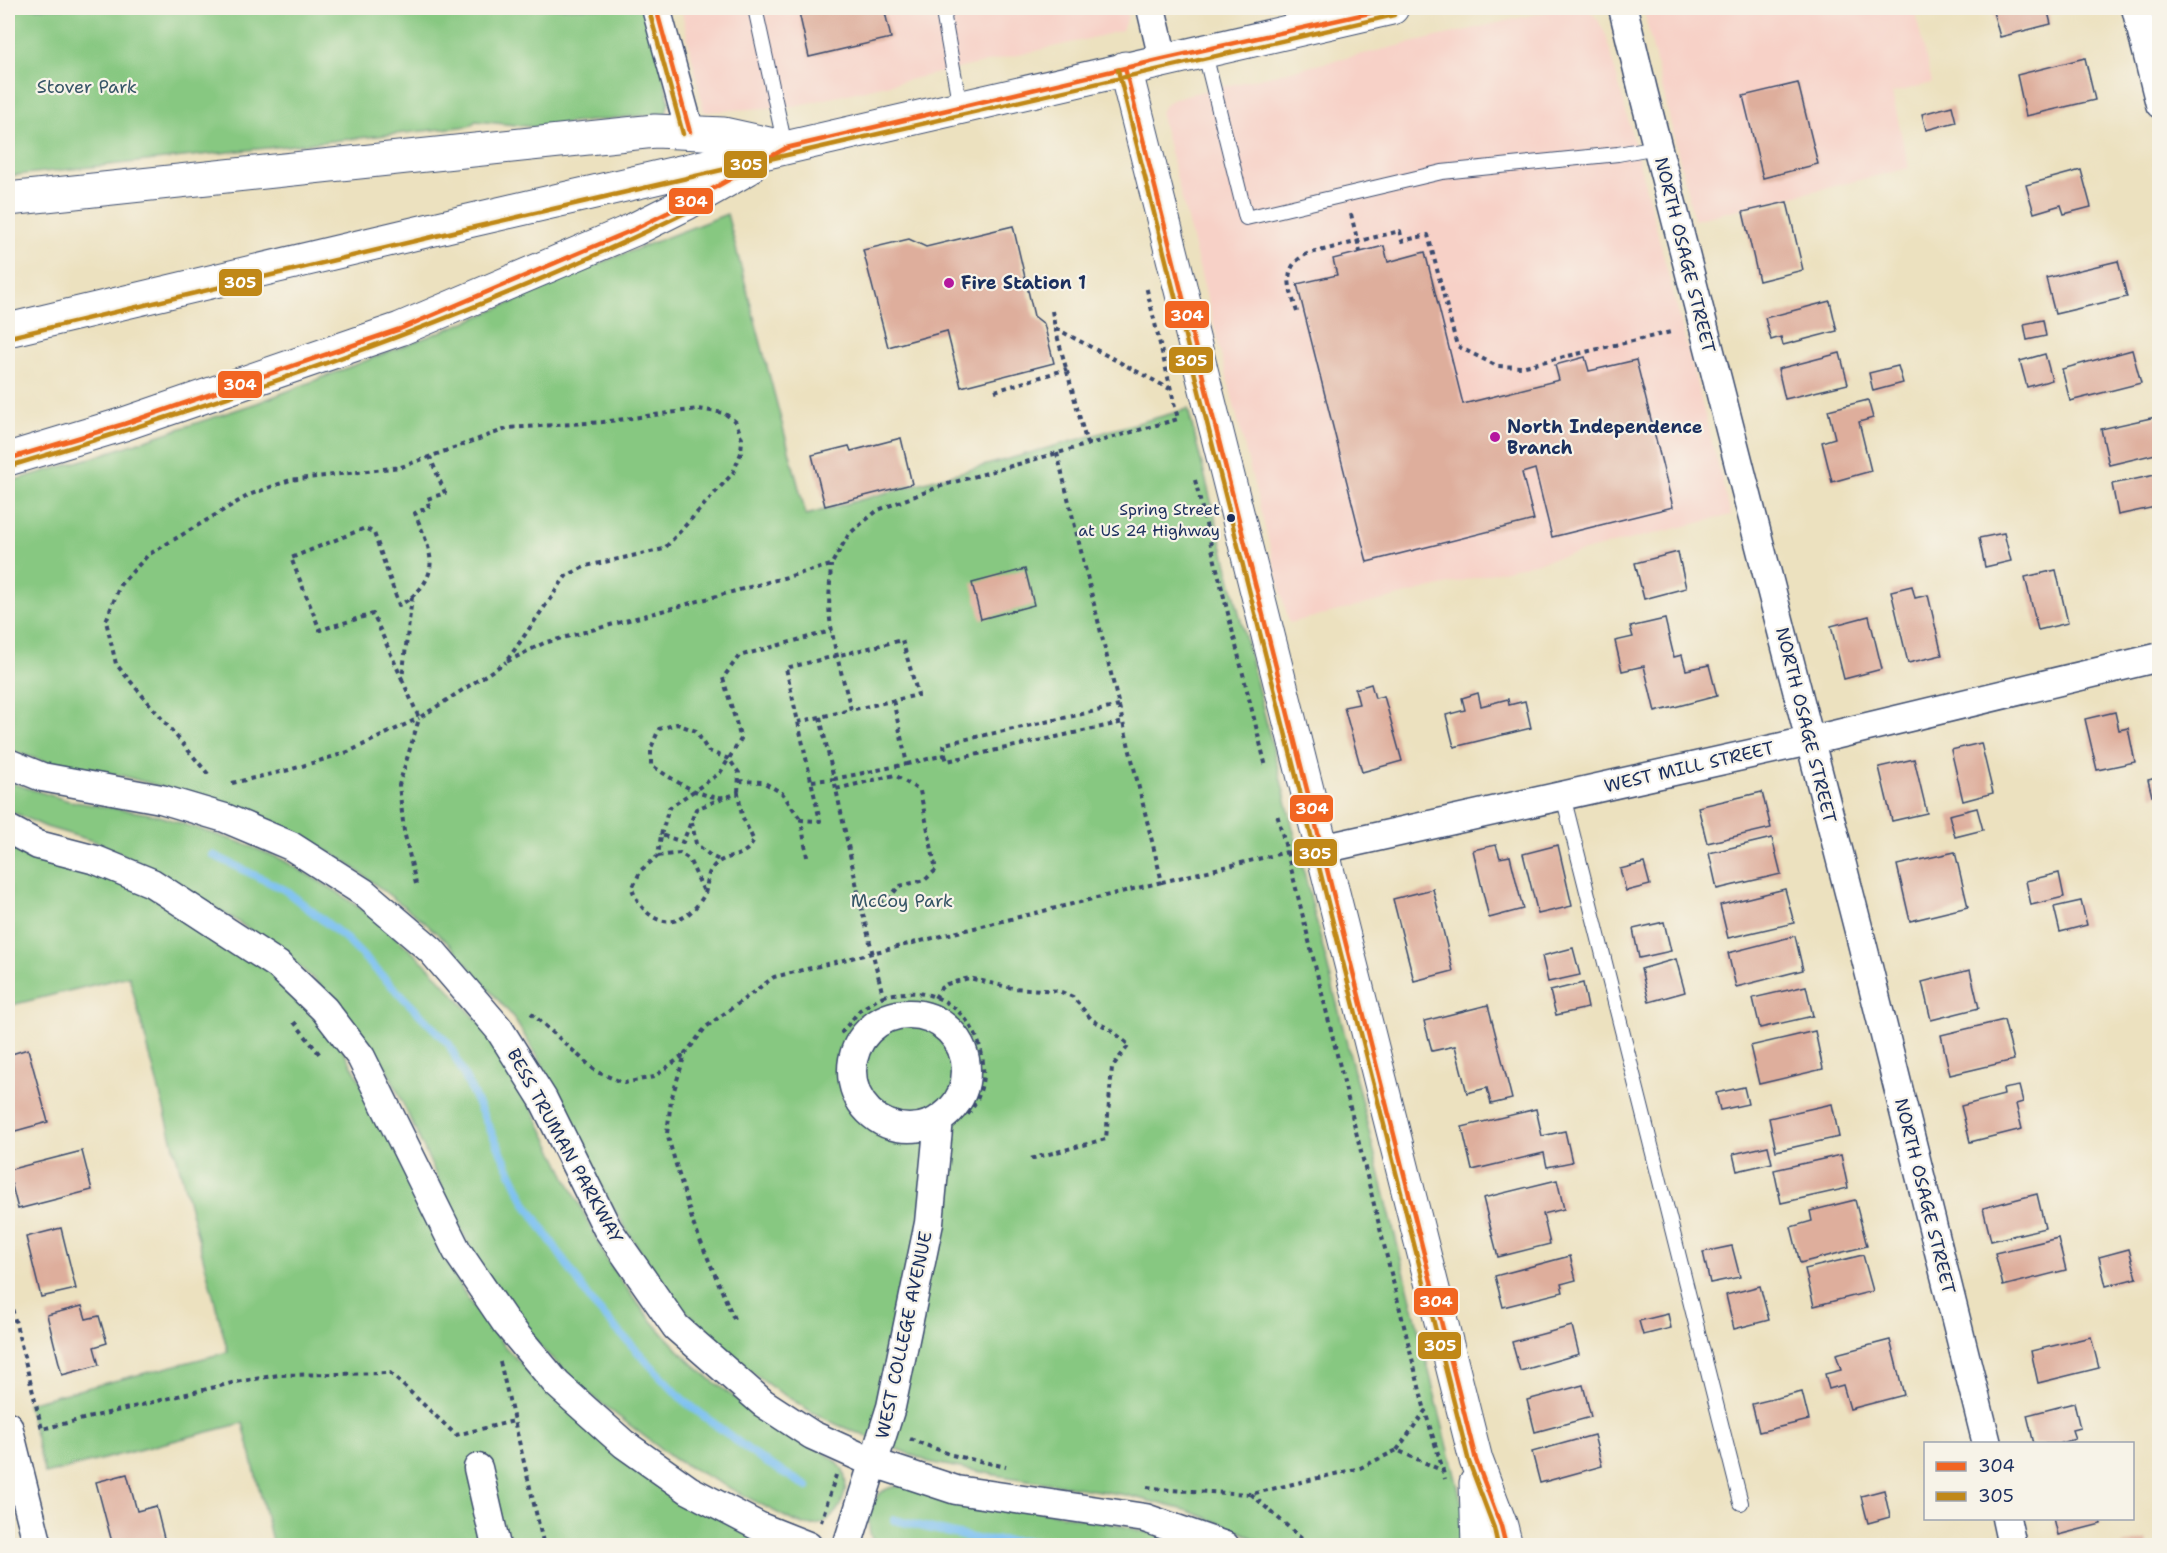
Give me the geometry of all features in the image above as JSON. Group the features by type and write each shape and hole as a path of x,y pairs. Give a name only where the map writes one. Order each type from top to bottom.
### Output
{"main road":[{"path":"8,330 1163,59 1392,8"},
{"path":"1125,68 1476,1460 1506,1545"},
{"path":"8,199 655,131 724,134 786,148"},
{"path":"8,459 124,424 400,329 635,229 786,148"},
{"path":"1476,1460 1478,1545"}],"street":[{"path":"656,8 690,132"},
{"path":"1151,8 1163,59"},
{"name":"NORTH OSAGE STREET","path":"1623,8 1987,1442"},
{"path":"2136,8 2160,104"},
{"name":"WEST MILL STREET","path":"1322,849 1809,741 2160,657"},
{"name":"BESS TRUMAN PARKWAY","path":"8,763 42,777 161,799 225,818 291,846 363,892 431,950 499,1029 543,1100 607,1228 676,1327 764,1403 812,1435 874,1463 956,1490 1145,1518 1225,1545"},
{"path":"8,829 38,845 96,860 152,883 278,965 324,1009 361,1057 457,1251 506,1323 557,1384 624,1444 689,1490 760,1527 814,1535"},
{"path":"904,1013 931,1018 940,1022 954,1035 963,1052 966,1071 963,1090 954,1106 950,1122 903,1128 885,1123 869,1113 858,1098 852,1080 852,1061 858,1043 870,1029 885,1018 904,1013"},
{"name":"WEST COLLEGE AVENUE","path":"847,1545 891,1407 950,1122"},
{"path":"8,1426 38,1545"},
{"path":"478,1468 496,1545"},
{"path":"2006,1520 2012,1545"}],"lane":[{"path":"755,8 786,148"},
{"path":"947,8 944,18 960,107"},
{"path":"1204,50 1245,218 1442,172 1618,154 1657,147"},
{"path":"1563,796 1741,1503"}],"path":[{"path":"1351,214 1360,252"},
{"path":"1297,312 1289,278 1295,262 1307,254 1400,231 1402,241 1428,235 1457,346 1497,366 1521,367 1671,332"},
{"path":"851,710 831,631 829,606 831,565 849,534 878,510 944,485 1178,419 1146,286"},
{"path":"1052,311 1087,444"},
{"path":"1055,328 1171,389"},
{"path":"995,391 1066,369"},
{"path":"208,774 116,664 106,621 120,585 148,555 249,495 290,480 401,467 509,428 603,422 698,409 724,413 736,422 742,439 741,453 732,473 664,549 586,566 566,576 506,662"},
{"path":"1058,453 1162,882"},
{"path":"416,884 404,831 399,785 419,718 373,614 320,630 291,558 365,528 374,532 399,605 412,597 426,582 432,568 429,548 416,513 429,507 427,499 445,493 430,457"},
{"path":"1195,479 1266,767"},
{"path":"232,783 289,770 348,752 419,718 506,662 544,643 831,565"},
{"path":"402,679 412,597"},
{"path":"658,856 669,808 720,773 741,739 723,678 739,656 831,631"},
{"path":"798,722 918,695 902,640 786,668 798,722 812,781 820,821 801,820"},
{"path":"893,700 907,764"},
{"path":"1119,706 944,744 945,755 947,761 1124,722"},
{"path":"820,717 883,996"},
{"path":"705,895 689,859 680,853 658,856 641,870 632,889 638,905 654,919 673,922 692,913 705,895 708,872 719,860 745,851 754,840 742,816 738,793 739,773 729,759 708,751 696,731 677,724 660,729 651,748 651,765 694,791 723,798"},
{"path":"812,781 834,779 945,755"},
{"path":"836,789 895,775 920,791 937,866 936,870 925,880 900,886 888,900 861,906"},
{"path":"738,781 763,782 782,793 801,820 807,857"},
{"path":"661,835 683,842 696,809 738,793"},
{"path":"1277,814 1425,1411 1445,1480"},
{"path":"692,821 696,844 719,860"},
{"path":"531,1012 597,1072 624,1083 654,1077 685,1054 706,1027 774,977 1287,852"},
{"path":"935,998 941,988 947,984 969,978 1018,989 1059,991 1073,997 1092,1020 1110,1029 1129,1046 1112,1066 1106,1139 1030,1159"},
{"path":"858,1043 842,1032 860,1010 883,996 915,993 935,998 966,1019 977,1038 984,1060 983,1076 978,1099 950,1122"},
{"path":"286,1014 323,1058"},
{"path":"685,1054 671,1100 667,1134 694,1227 734,1318"},
{"path":"8,1292 42,1429 236,1382 279,1375 379,1373 390,1373 456,1435 514,1421"},
{"path":"507,1366 499,1358 544,1545"},
{"path":"1147,1487 1251,1494 1359,1468 1396,1450 1425,1411"},
{"path":"910,1428 908,1439 952,1455 1008,1467"},
{"path":"1396,1450 1443,1471"},
{"path":"814,1535 839,1465"},
{"path":"1251,1494 1310,1545"}],"shaded area":[{"path":"681,8 1126,8 1128,17 1122,30 1101,36 795,106 704,112"},
{"path":"1562,8 1588,9 1598,20 1606,35 1731,515 1289,623 1160,112 1168,102 1182,96"},
{"path":"1643,8 1914,8 1932,83 1892,93 1909,168 1694,220"}],"green space":[{"name":"Stover Park","path":"8,8 649,8 669,101 666,113 534,127 476,121 469,126 8,176"},
{"name":"McCoy Park","path":"727,214 806,515 1188,409 1464,1511 1466,1545 1267,1545 1235,1529 1189,1511 1126,1495 1001,1476 929,1462 812,1412 773,1388 738,1362 689,1314 662,1283 604,1192 541,1062 513,1017 451,946 423,921 342,859 279,825 241,809 123,776 62,767 8,750 8,482 94,457 257,403 463,323 559,283 564,277"},
{"path":"8,782 69,801 156,815 242,843 281,859 336,891 379,922 431,969 485,1029 513,1070 607,1260 646,1314 676,1348 709,1378 769,1422 822,1452 841,1467 846,1484 842,1502 837,1511 831,1517 815,1525 793,1521 674,1459 588,1393 540,1347 476,1261 386,1067 345,1011 288,956 232,918 145,866 100,843 46,827 8,810"},
{"path":"8,841 127,882 259,960 331,1029 389,1131 446,1261 468,1299 505,1347 559,1402 779,1545 273,1545 243,1423 45,1474 27,1403 228,1352 129,976 8,1006"},
{"path":"903,1486 1119,1525 1195,1545 876,1545 872,1539 869,1524 875,1500 887,1489"}],"building":[{"path":"798,8 884,8 891,38 809,57"},
{"path":"1992,8 2047,8 2051,24 2000,37"},
{"path":"2085,58 2095,100 2026,116 2017,75"},
{"path":"1798,83 1818,164 1763,178 1743,96"},
{"path":"1952,106 1956,122 1926,130 1922,114"},
{"path":"2081,170 2091,207 2064,214 2061,205 2034,213 2026,185"},
{"path":"1787,202 1803,270 1759,281 1743,212"},
{"name":"Fire Station 1","path":"1013,226 1034,316 1044,324 1054,363 961,387 947,331 888,347 863,250 909,239 926,247"},
{"name":"North Independence Branch","path":"1384,246 1388,262 1425,252 1463,404 1559,380 1555,365 1585,357 1589,371 1636,360 1673,507 1552,537 1535,469 1522,473 1534,520 1367,562 1297,284 1337,275 1333,259"},
{"path":"2118,261 2127,297 2055,314 2046,278"},
{"path":"1830,301 1837,331 1783,345 1781,337 1771,340 1765,318"},
{"path":"2043,320 2046,336 2027,340 2024,324"},
{"path":"2132,350 2141,383 2070,401 2062,369"},
{"path":"1840,353 1848,384 1785,399 1778,369"},
{"path":"2045,354 2052,380 2027,387 2020,361"},
{"path":"1898,366 1903,383 1873,391 1869,373"},
{"path":"1868,400 1873,418 1859,422 1871,471 1832,482 1822,442 1835,438 1828,410"},
{"path":"2160,416 2160,453 2109,465 2101,429"},
{"path":"901,438 912,484 825,506 812,455 849,446 851,451"},
{"path":"2160,474 2160,506 2118,515 2112,484"},
{"path":"2004,533 2011,561 1985,567 1979,538"},
{"path":"1678,552 1686,588 1644,599 1635,563"},
{"path":"1025,569 1034,605 981,619 972,583"},
{"path":"2056,570 2068,623 2038,630 2025,577"},
{"path":"1912,586 1915,598 1928,595 1942,655 1908,663 1891,591"},
{"path":"1869,616 1882,669 1844,679 1831,626"},
{"path":"1665,619 1674,657 1682,655 1686,670 1709,665 1717,696 1655,712 1644,666 1622,671 1615,641 1633,637 1630,627"},
{"path":"1371,684 1375,698 1384,696 1402,761 1362,772 1344,707 1359,704 1355,689"},
{"path":"1478,693 1481,706 1508,699 1509,705 1525,701 1531,728 1454,747 1446,715 1465,710 1462,698"},
{"path":"2115,712 2119,730 2128,728 2135,762 2097,770 2085,719"},
{"path":"1981,743 1993,793 1963,801 1951,750"},
{"path":"1914,759 1927,813 1892,821 1879,767"},
{"path":"2160,777 2160,794 2152,796 2148,780"},
{"path":"1762,792 1771,828 1707,843 1698,807"},
{"path":"1977,808 1983,830 1955,837 1949,815"},
{"path":"1772,838 1781,874 1717,889 1709,853"},
{"path":"1496,845 1500,858 1510,856 1523,909 1489,918 1473,850"},
{"path":"1558,845 1572,906 1538,914 1523,854"},
{"path":"1955,852 1968,907 1910,921 1897,865"},
{"path":"1644,863 1650,885 1626,891 1620,869"},
{"path":"2059,873 2064,897 2031,905 2026,881"},
{"path":"1433,889 1453,971 1414,981 1393,899"},
{"path":"1785,889 1794,923 1728,938 1720,905"},
{"path":"2081,901 2087,925 2060,932 2054,907"},
{"path":"1664,922 1671,951 1639,958 1633,929"},
{"path":"1795,936 1803,970 1736,987 1728,953"},
{"path":"1573,948 1580,975 1548,982 1542,956"},
{"path":"1676,959 1685,992 1649,1002 1641,969"},
{"path":"1970,970 1979,1008 1931,1020 1922,982"},
{"path":"1583,983 1588,1008 1556,1015 1550,991"},
{"path":"1806,986 1813,1016 1760,1028 1753,998"},
{"path":"1488,1005 1512,1099 1491,1104 1487,1088 1467,1093 1455,1046 1432,1051 1424,1021"},
{"path":"2004,1020 2014,1060 1950,1075 1941,1035"},
{"path":"1815,1031 1823,1069 1759,1084 1750,1046"},
{"path":"28,1049 48,1122 8,1133 8,1055"},
{"path":"2019,1086 2023,1102 2016,1104 2022,1129 1970,1142 1961,1106 2004,1095 2003,1089"},
{"path":"1744,1087 1748,1104 1720,1110 1716,1093"},
{"path":"1832,1104 1839,1137 1776,1151 1769,1118"},
{"path":"1536,1109 1542,1136 1565,1131 1572,1162 1547,1167 1544,1153 1472,1170 1462,1127"},
{"path":"1768,1146 1772,1163 1737,1171 1733,1154"},
{"path":"82,1151 92,1190 18,1209 8,1170"},
{"path":"1841,1155 1848,1188 1781,1203 1774,1170"},
{"path":"1557,1180 1564,1209 1543,1214 1550,1244 1498,1257 1483,1198"},
{"path":"2037,1194 2045,1228 1991,1241 1983,1208"},
{"path":"1855,1200 1867,1246 1800,1263 1791,1227 1812,1221 1810,1211"},
{"path":"61,1228 76,1289 41,1297 26,1237"},
{"path":"2058,1238 2066,1270 2003,1286 1995,1253"},
{"path":"1732,1246 1740,1277 1710,1283 1703,1252"},
{"path":"2129,1249 2137,1278 2106,1286 2099,1257"},
{"path":"1863,1255 1873,1291 1814,1306 1805,1269"},
{"path":"1570,1256 1576,1280 1561,1284 1563,1292 1503,1307 1495,1276"},
{"path":"1760,1286 1769,1320 1734,1329 1726,1295"},
{"path":"82,1306 86,1319 99,1316 107,1343 94,1347 99,1365 62,1375 47,1315"},
{"path":"1668,1314 1671,1328 1643,1335 1639,1321"},
{"path":"1572,1326 1579,1354 1520,1371 1512,1342"},
{"path":"2091,1337 2099,1368 2038,1383 2031,1351"},
{"path":"1890,1340 1904,1395 1850,1409 1843,1385 1829,1389 1825,1374 1841,1370 1836,1354"},
{"path":"1583,1385 1591,1417 1535,1432 1527,1400"},
{"path":"1802,1392 1809,1420 1759,1432 1752,1404"},
{"path":"2074,1403 2080,1428 2072,1430 2075,1439 2065,1442 2034,1442 2027,1415"},
{"path":"1594,1435 1602,1466 1540,1483 1532,1452"},
{"path":"127,1474 137,1511 156,1506 164,1538 137,1546 113,1546 96,1482"},
{"path":"1884,1490 1890,1517 1868,1523 1861,1496"},
{"path":"2054,1520 2100,1520 2101,1524 2058,1535"},
{"path":"2146,1539 2148,1546 2122,1546 2122,1545"}],"waterway":[{"path":"213,855 285,890 343,936 449,1044 526,1204 594,1305 683,1400 759,1458 808,1487"},
{"path":"894,1520 976,1539 1062,1543"}],"transit line":[{"name":"304","path":"656,8 690,132"},
{"name":"304","path":"8,459 124,424 400,329 635,229 786,148 1163,59 1392,8"},
{"name":"305","path":"649,10 683,134"},
{"name":"305","path":"10,337 453,232 1394,15"},
{"name":"304","path":"1125,68 1476,1460 1501,1526 1506,1546"},
{"name":"305","path":"1118,70 1469,1462 1494,1528 1498,1546"},
{"name":"305","path":"10,466 183,412 354,353 523,287 687,212"}],"place":[{"name":"Fire Station 1","path":"949,283"},
{"name":"North Independence Branch","path":"1495,437"},
{"name":"Spring Street at US 24 Highway","path":"1231,518"}]}
